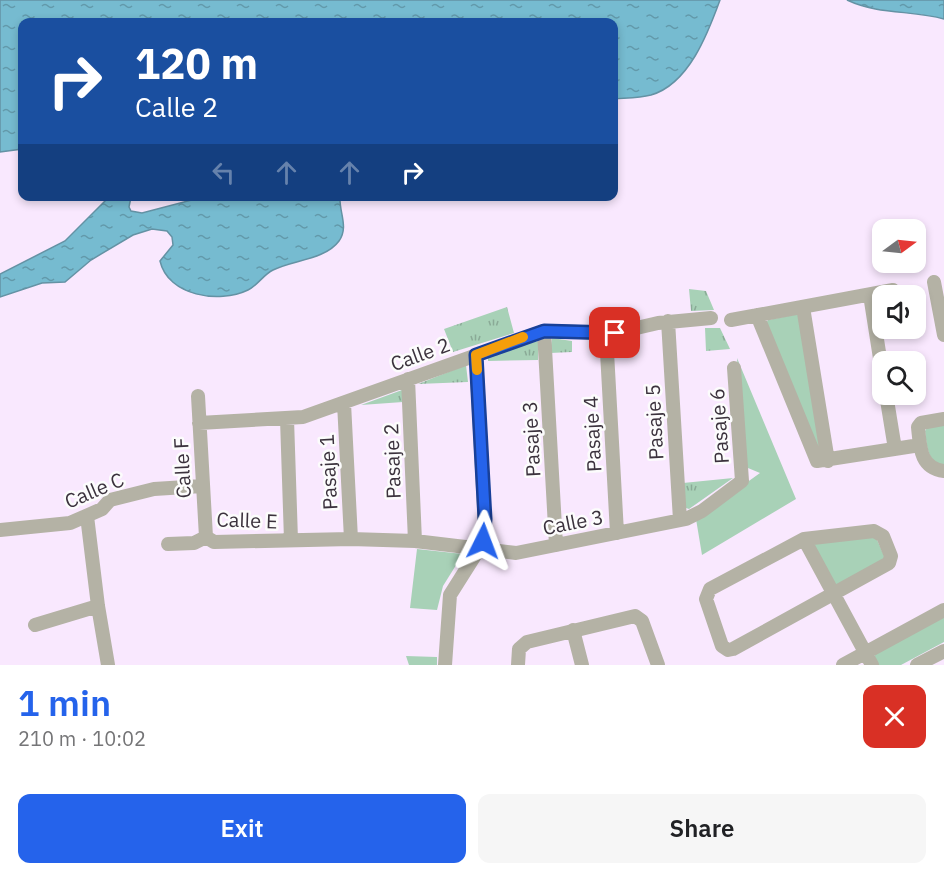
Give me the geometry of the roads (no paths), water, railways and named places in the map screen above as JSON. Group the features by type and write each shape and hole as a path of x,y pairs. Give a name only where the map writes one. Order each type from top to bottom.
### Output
{"street":[{"path":"934,282 941,298 944,334"},
{"path":"731,320 870,295 879,351"},
{"path":"803,307 828,461"},
{"path":"758,315 814,458 819,462 828,461 920,445"},
{"name":"Calle 2","path":"287,419 308,416 544,331 606,333 668,321 711,318"},
{"name":"Pasaje 5","path":"668,321 680,520"},
{"name":"Pasaje 3","path":"544,331 556,545"},
{"name":"Pasaje 4","path":"606,333 617,533"},
{"path":"445,665 450,595 483,541 485,519 476,355"},
{"name":"Pasaje 6","path":"734,368 742,481"},
{"name":"Pasaje 2","path":"408,379 415,542"},
{"name":"Calle F","path":"198,396 206,537"},
{"name":"Pasaje 1","path":"344,403 351,539"},
{"path":"888,405 895,449"},
{"path":"199,423 287,419 291,540"},
{"path":"944,419 920,424 920,445 927,464 944,471"},
{"name":"Calle 3","path":"291,540 351,539 415,542 516,553 680,520 702,511 742,481"},
{"name":"Calle C","path":"0,530 63,524 102,509 110,500 146,490 202,486"},
{"path":"87,516 108,665"},
{"path":"874,531 884,536 891,558 889,563 834,594 728,650 722,646 706,599 708,591 804,539 874,531"},
{"name":"Calle E","path":"168,544 194,543 206,537 214,542 291,540"},
{"path":"804,539 869,659"},
{"path":"35,625 98,606"},
{"path":"843,665 869,659 944,610"},
{"path":"518,665 518,652 524,643 638,616 658,665"},
{"path":"573,630 582,665"},
{"path":"917,665 944,651"}],"water":[{"path":"0,0 720,0 703,42 676,80 651,95 618,99 618,18 18,18 18,150 0,152"},
{"path":"847,0 944,0 944,19 871,8"},
{"path":"105,201 130,201 131,211 142,213 188,201 340,201 343,225 342,236 333,247 317,256 273,270 248,290 236,294 210,296 196,294 173,282 165,273 160,261 173,245 172,237 167,231 152,229 133,235 91,260 65,282 42,283 0,297 0,274 65,241"}]}
